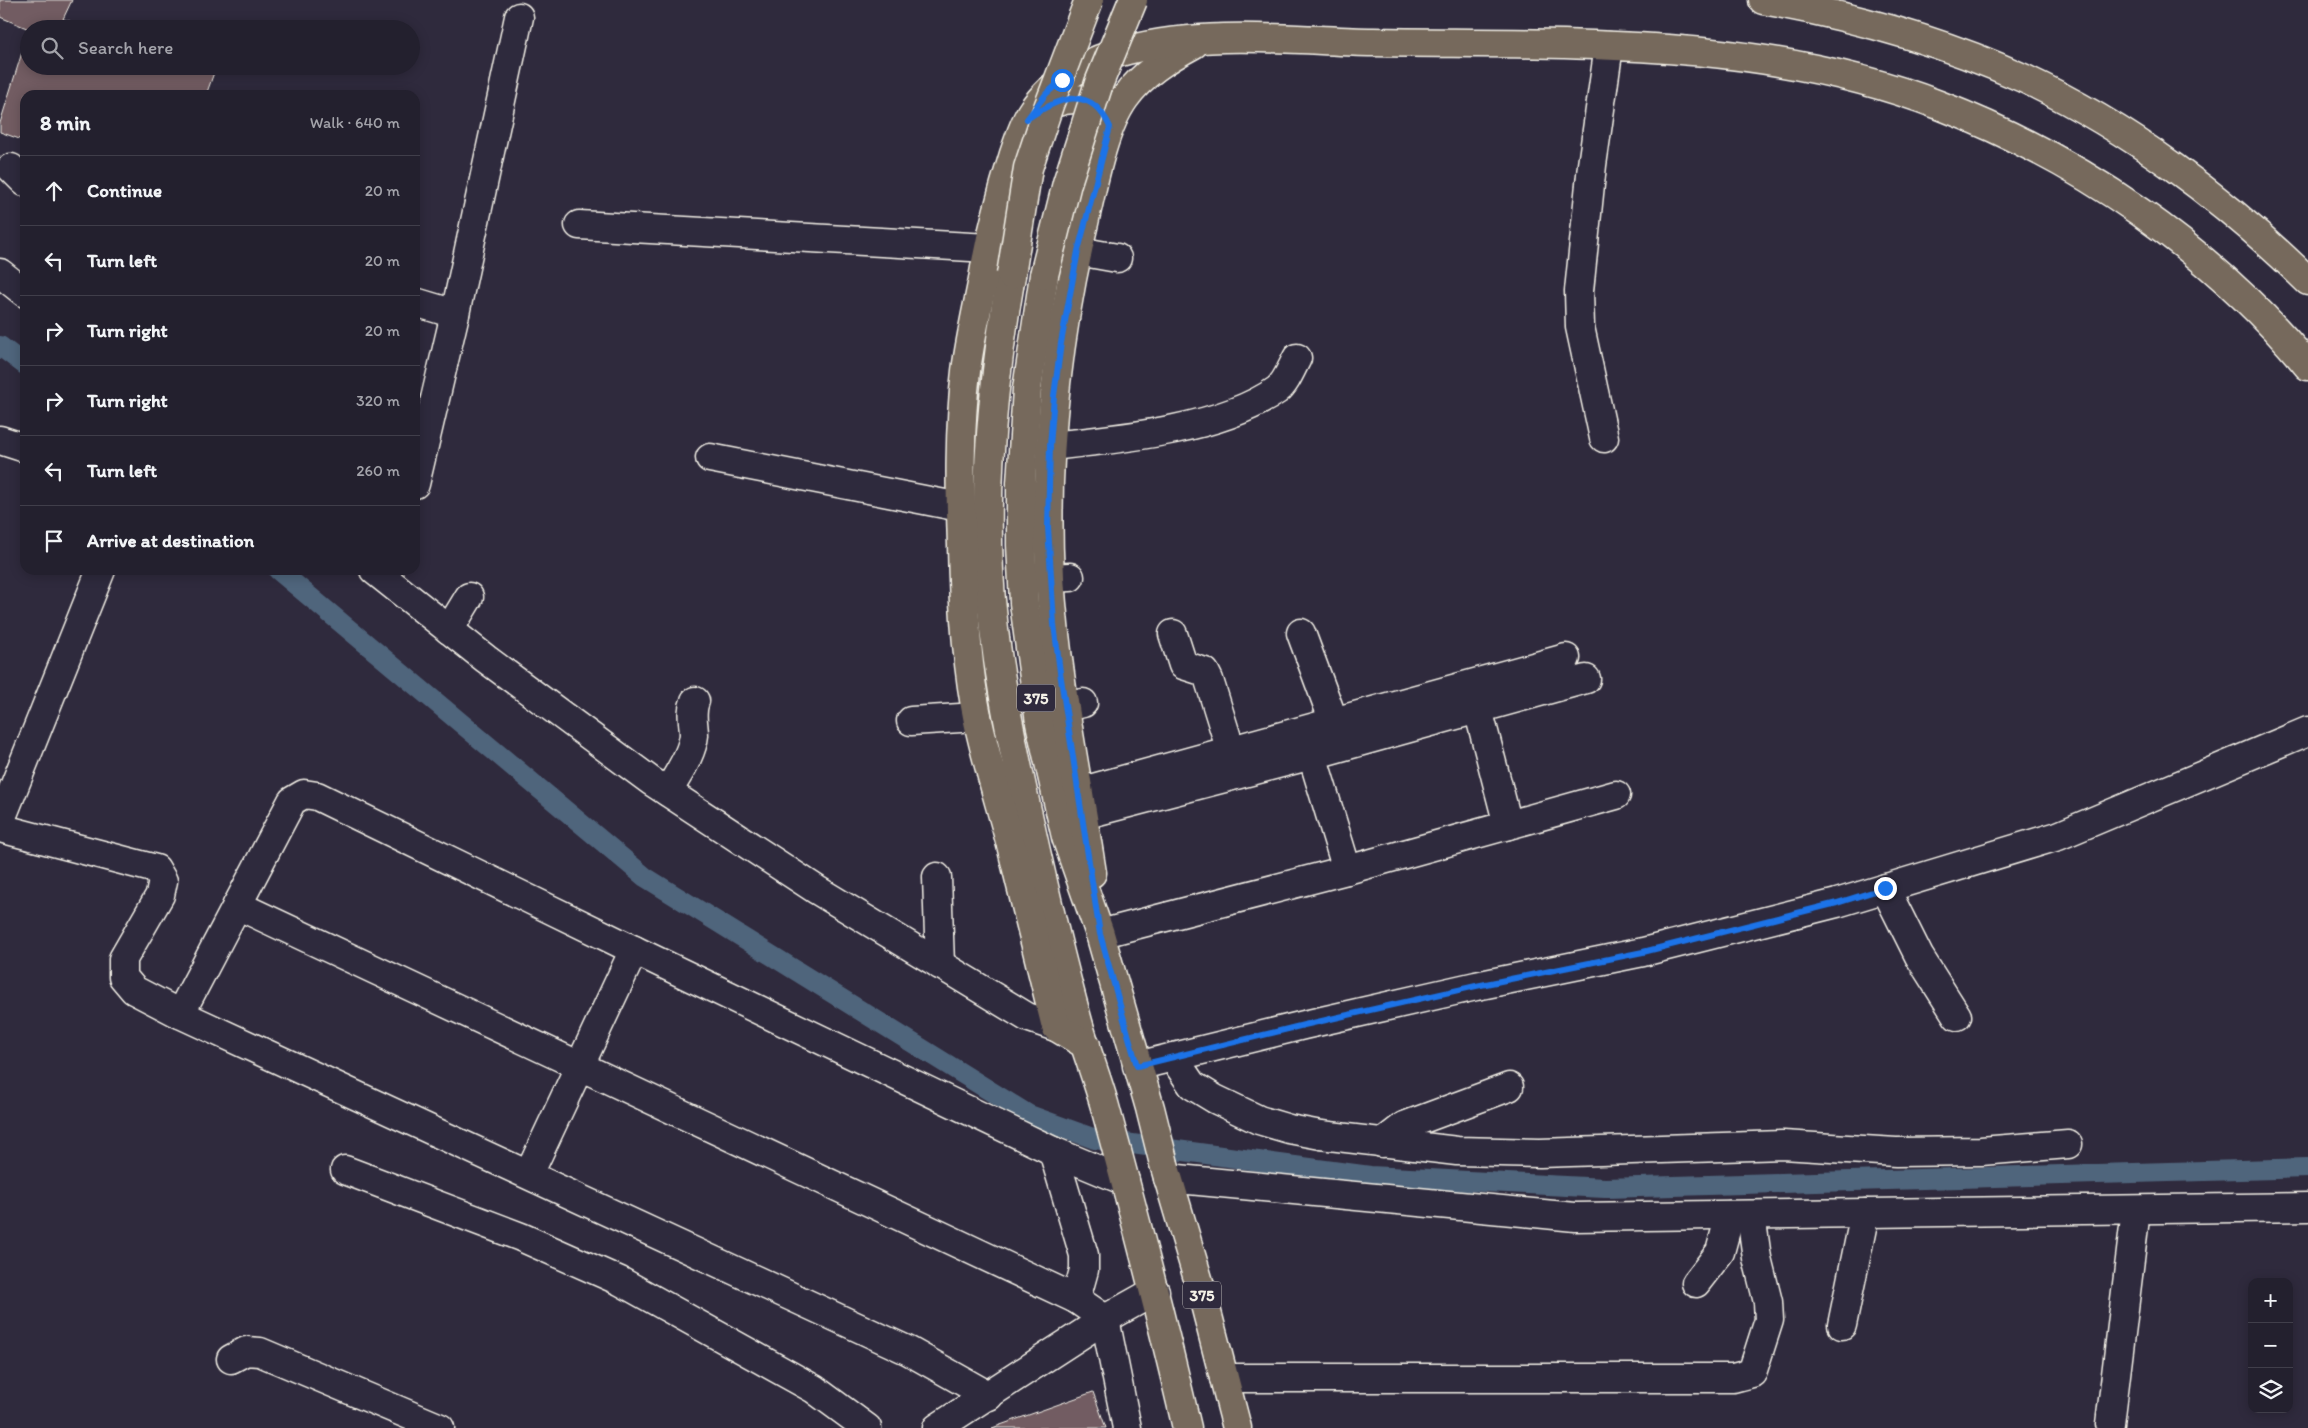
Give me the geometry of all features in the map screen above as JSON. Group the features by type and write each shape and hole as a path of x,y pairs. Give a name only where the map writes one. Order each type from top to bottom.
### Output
{"main road":[{"name":"375","path":"1089,0 1048,105 1028,168 1000,340 991,426 988,520 989,569 993,619 1007,720 1049,910 1155,1291 1187,1428"},
{"name":"375","path":"1133,0 1099,83 1067,183 1044,275 1027,389 1024,432 1021,483 1021,545 1024,603 1040,723 1056,801 1066,837 1100,934 1150,1108 1237,1428"},
{"path":"1763,0 1859,20 1915,36 2024,78 2084,110 2166,163 2250,226 2308,281"},
{"path":"1100,934 1081,803 1075,705 1054,624 1060,577 1048,519 1050,446 1059,361 1078,251 1110,127 1125,98 1143,78 1163,62 1204,38"},
{"path":"1086,1044 1056,1027 977,717 964,616 959,457 966,370 989,248 1010,168 1027,119 1053,87 1091,63 1125,50 1146,45 1204,38 1608,46 1712,52 1808,67 1852,77 1912,96 2010,136 2092,181 2164,230 2217,273 2263,316 2308,366"},
{"path":"1027,119 1052,103 1075,98 1095,105 1105,116 1110,127"}],"street":[{"path":"420,463 455,314 519,17"},
{"path":"1604,438 1580,327 1579,292 1592,165 1608,46"},
{"path":"578,225 989,248"},
{"path":"1078,251 1117,258"},
{"path":"0,273 20,289"},
{"path":"420,304 455,314"},
{"path":"1050,446 1119,439 1192,425 1246,407 1279,389 1296,358"},
{"path":"0,440 20,446"},
{"path":"710,458 960,507"},
{"path":"0,822 99,575"},
{"path":"386,575 449,630 668,792 817,890 940,965 1027,1017 1056,1027"},
{"path":"449,630 470,597"},
{"path":"1301,633 1334,722"},
{"path":"1174,634 1183,665 1205,672 1237,749"},
{"path":"1216,654 1237,749"},
{"path":"1081,803 1237,749 1566,658"},
{"path":"1081,803 1312,755 1586,679"},
{"path":"668,792 690,751 694,736 691,714 695,700"},
{"path":"1478,709 1508,825"},
{"path":"910,721 977,717"},
{"path":"1137,1066 1476,986 1643,952 1837,903 2058,836 2308,731"},
{"path":"1312,755 1347,870"},
{"path":"180,1014 292,801 304,794 317,796 1053,1151 1122,1170"},
{"path":"1100,934 1347,870 1616,795"},
{"path":"0,828 156,870 163,880 160,894 123,959 123,976 134,990 180,1014 909,1351 989,1396"},
{"path":"937,877 940,965"},
{"path":"1885,888 1919,956 1957,1016"},
{"path":"237,905 1076,1299 1105,1319 1127,1428"},
{"path":"529,1174 634,950"},
{"path":"1173,1057 1192,1085 1215,1099 1259,1120 1289,1129 1321,1135 1456,1151 1500,1153 1783,1145 1896,1152 1981,1151 2068,1144"},
{"path":"1382,1142 1404,1126 1509,1086"},
{"path":"1053,1151 1084,1255 1084,1270 1076,1299"},
{"path":"345,1170 521,1236 620,1282 814,1388 835,1417 867,1428"},
{"path":"1166,1171 1575,1217 2308,1207"},
{"path":"2110,1424 2136,1210"},
{"path":"1842,1325 1865,1214"},
{"path":"1696,1283 1720,1252 1741,1215"},
{"path":"1224,1378 1734,1378 1752,1373 1769,1320 1768,1302 1757,1258 1741,1215"},
{"path":"942,1426 1105,1319 1155,1291"},
{"path":"231,1359 246,1351 260,1352 440,1428"}],"building":[{"path":"0,0 72,0 63,19 66,20 20,20 20,25 0,17"},
{"path":"20,59 20,75 213,75 208,90 20,90 20,139 0,132 0,123"},
{"path":"1093,1392 1106,1428 992,1428"}],"waterway":[{"path":"0,346 20,361"},
{"path":"284,575 645,877 1029,1115 1095,1139 1370,1176 1605,1188 2308,1168"}],"route":[{"path":"1062,80 1046,94 1027,119 1059,100 1081,98 1095,105 1105,116 1110,127 1096,173 1078,251 1061,343 1054,396 1048,486 1050,578 1060,672 1100,934 1137,1066 1304,1025 1476,986 1643,952 1837,903 1885,888"}]}
